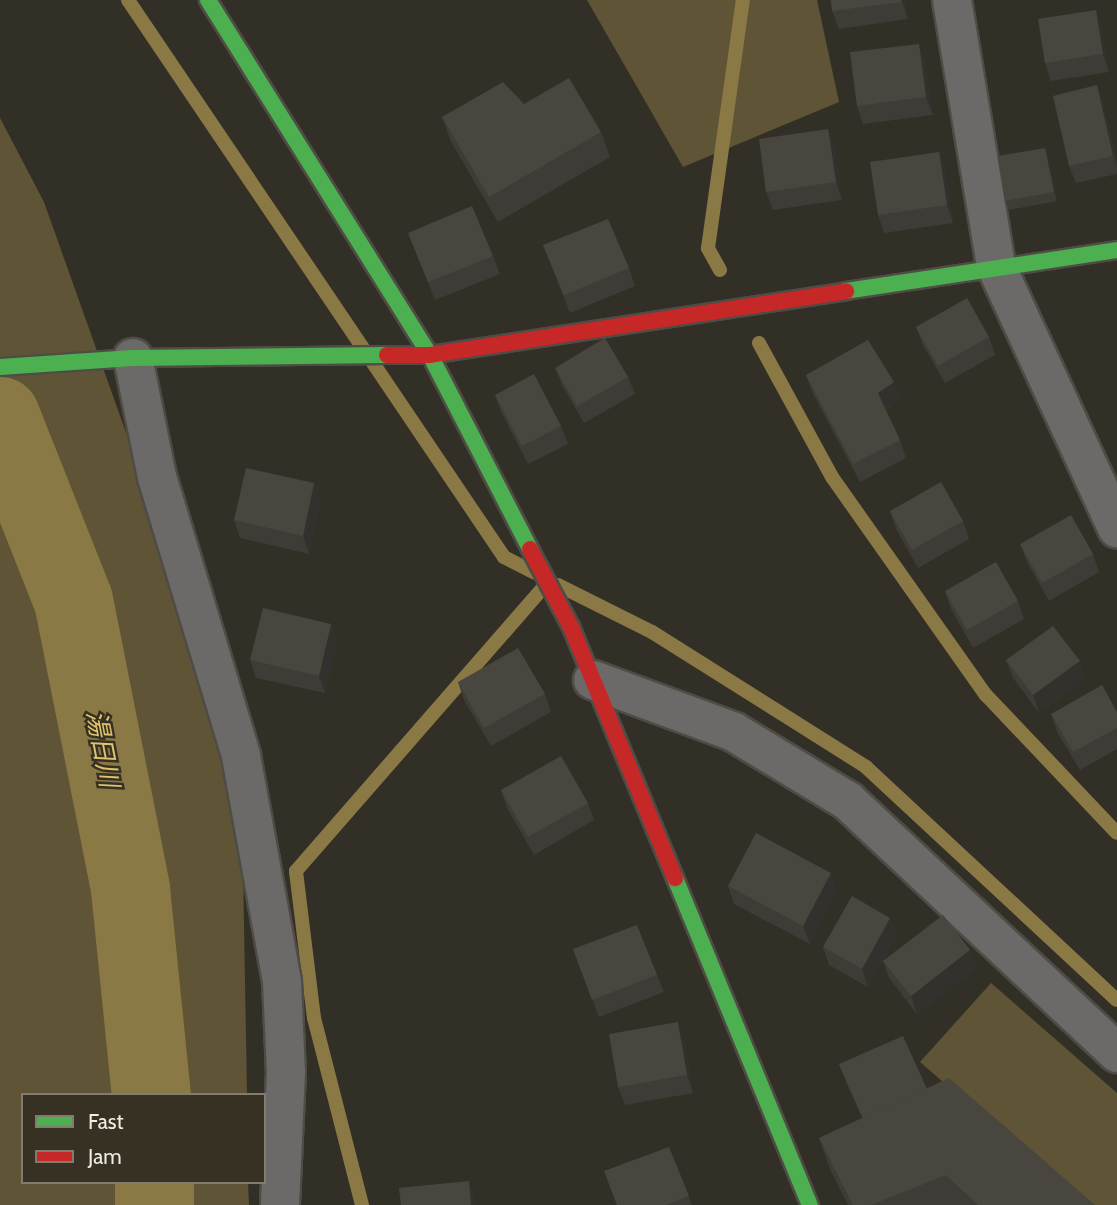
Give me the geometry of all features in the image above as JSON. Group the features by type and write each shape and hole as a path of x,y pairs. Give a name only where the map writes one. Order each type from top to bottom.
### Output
{"street":[{"path":"208,0 430,355 562,610 810,1205"},
{"path":"952,0 996,266 1117,528"},
{"path":"0,367 78,365 132,358 430,355 996,266 1117,250"},
{"path":"132,358 157,477 241,757 282,982 286,1072 281,1205"},
{"path":"593,680 734,732 848,801 1117,1053"}],"shaded area":[{"path":"587,0 817,0 839,102 683,167"},
{"path":"0,118 44,202 241,756 247,1093 21,1093 21,1184 248,1184 249,1205 0,1205"},
{"path":"991,983 1117,1093 1117,1205 1085,1205 920,1062"}],"building":[{"path":"831,0 901,0 902,2 832,11"},
{"path":"1096,10 1103,54 1045,63 1038,19"},
{"path":"919,44 926,97 857,106 850,52"},
{"path":"569,78 601,132 489,197 442,117 503,82 524,104"},
{"path":"1097,85 1113,156 1069,166 1053,96"},
{"path":"828,129 836,182 766,192 759,139"},
{"path":"1045,148 1054,192 1005,201 998,156"},
{"path":"939,152 947,205 878,215 870,162"},
{"path":"472,206 493,256 428,282 408,233"},
{"path":"608,219 629,268 564,295 543,245"},
{"path":"967,298 989,337 938,366 916,327"},
{"path":"605,338 628,377 577,406 555,368"},
{"path":"868,340 894,382 878,393 900,440 853,464 806,375"},
{"path":"534,374 561,426 522,446 495,395"},
{"path":"246,468 314,483 303,536 234,520"},
{"path":"941,482 963,521 912,550 890,511"},
{"path":"1071,515 1093,554 1042,583 1020,544"},
{"path":"996,562 1018,601 967,630 945,591"},
{"path":"263,608 331,624 319,676 250,660"},
{"path":"1053,626 1080,661 1033,695 1006,660"},
{"path":"518,648 545,694 484,728 458,682"},
{"path":"1102,685 1117,712 1117,728 1073,752 1051,714"},
{"path":"561,756 588,803 528,837 501,790"},
{"path":"756,833 831,873 803,926 728,886"},
{"path":"852,896 890,918 862,969 823,947"},
{"path":"943,915 970,950 911,996 883,961"},
{"path":"637,925 657,975 592,1000 573,949"},
{"path":"678,1022 687,1075 618,1087 609,1034"},
{"path":"903,1036 927,1089 863,1118 839,1064"},
{"path":"949,1078 1095,1205 978,1205 946,1175 871,1205 853,1205 819,1138"},
{"path":"669,1147 689,1196 666,1205 617,1205 604,1171"},
{"path":"469,1181 471,1205 401,1205 399,1188"}],"waterway":[{"path":"128,0 504,557 534,572"},
{"path":"720,270 708,248 743,0"},
{"path":"759,343 832,477 986,695 1117,833"},
{"name":"湯日川","path":"0,416 73,600 130,889 151,1093"},
{"path":"362,1205 314,1018 296,871 547,583"},
{"path":"558,585 652,632 866,767 1117,1000"},
{"name":"湯日川","path":"154,1184 154,1205"}],"traffic: fast":[{"path":"208,0 430,355 530,549"},
{"path":"846,291 1117,250"},
{"path":"0,367 133,358 387,355"},
{"path":"675,878 810,1205"}],"traffic: jam":[{"path":"387,355 430,355 846,291"},
{"path":"530,549 571,627 675,878"}]}
